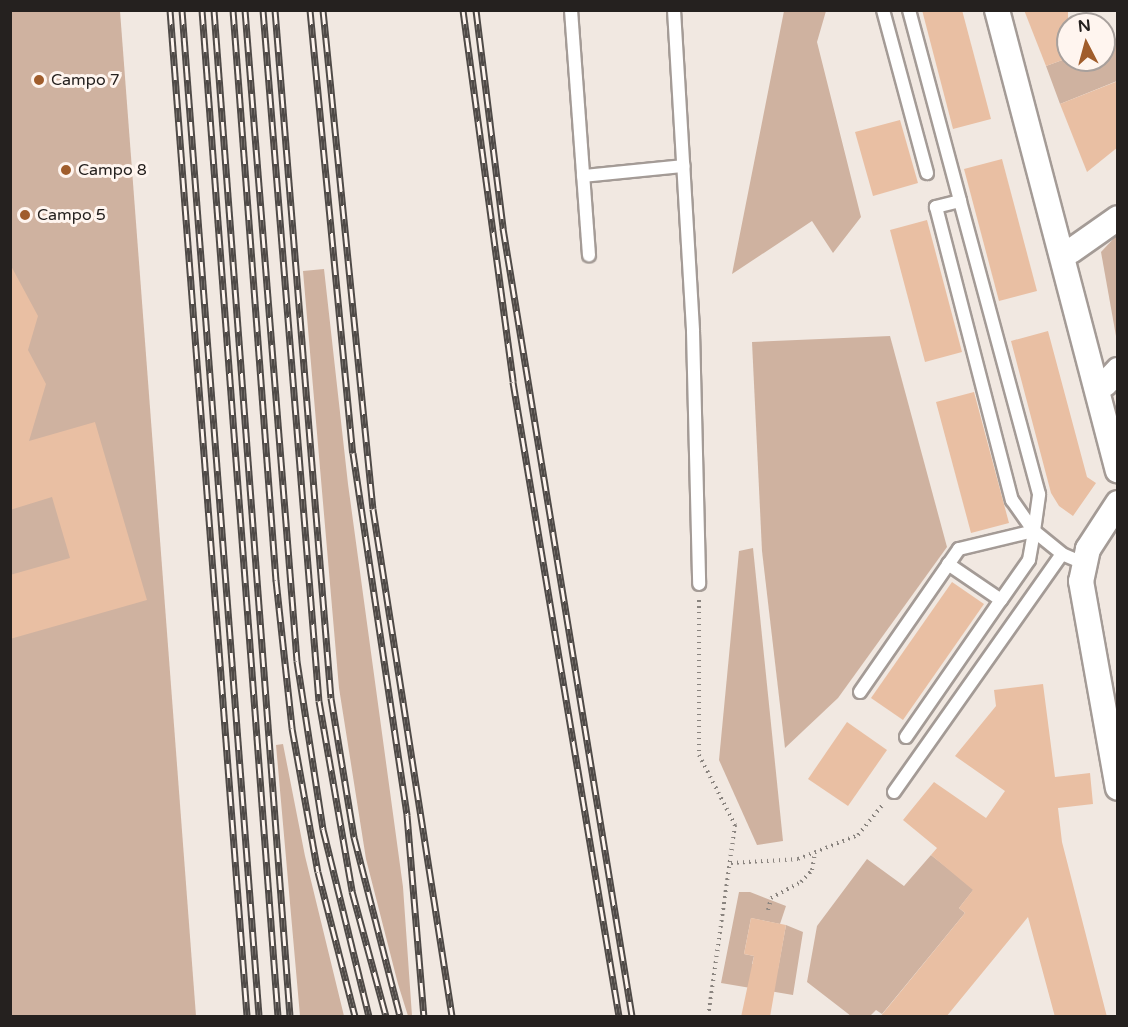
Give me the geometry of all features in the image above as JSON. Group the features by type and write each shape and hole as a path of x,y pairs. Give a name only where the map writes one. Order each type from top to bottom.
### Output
{"street":[{"path":"997,10 1118,470"},
{"path":"1071,251 1118,218"},
{"path":"1118,503 1088,549 1072,558 1081,581 1118,788"}],"lane":[{"path":"571,10 589,255"},
{"path":"674,10 693,331 699,584"},
{"path":"883,10 927,173"},
{"path":"906,737 1029,561 1039,494 909,10"},
{"path":"582,176 684,166"},
{"path":"894,792 1072,558 1034,531 1012,500 936,207 960,201"},
{"path":"860,692 959,549 1034,531"},
{"path":"948,564 1001,600"}],"path":[{"path":"699,584 699,755 735,825 708,1017"},
{"path":"731,863 798,859 858,835 894,792"},
{"path":"768,910 771,898 801,882 812,870 815,852"}],"shaded area":[{"path":"11,11 120,11 196,1016 11,1016"},
{"path":"784,11 826,11 817,42 861,217 833,253 812,221 732,274"},
{"path":"1116,38 1117,81 1060,104 1046,66 1056,62 1056,72 1116,72"},
{"path":"1117,235 1118,335 1116,336 1101,252"},
{"path":"324,269 348,484 403,887 412,1016 408,1016 398,984 366,859 339,688 303,271"},
{"path":"890,336 947,547 838,698 785,748 762,551 752,342"},
{"path":"753,548 783,841 757,845 719,760 739,551"},
{"path":"283,744 305,856 344,1016 300,1016 276,745"},
{"path":"931,855 974,889 959,908 965,913 882,1014 876,1010 870,1016 851,1016 807,982 817,926 867,859 904,886"},
{"path":"739,892 750,892 786,906 780,924 751,918 744,954 754,956 752,964 778,969 786,925 803,932 793,995 721,983"}],"building":[{"path":"922,10 962,10 991,119 953,129"},
{"path":"1024,10 1068,10 1068,12 1056,12 1056,62 1046,66"},
{"path":"1118,81 1118,147 1087,172 1060,104"},
{"path":"900,120 918,183 873,196 855,132"},
{"path":"1002,159 1037,291 999,301 964,169"},
{"path":"927,220 962,352 925,362 890,230"},
{"path":"10,264 38,316 28,350 46,384 29,441 95,422 147,600 10,639 10,575 70,558 52,497 10,510"},
{"path":"1048,331 1087,477 1096,483 1073,516 1059,506 1051,493 1011,341"},
{"path":"974,392 1009,523 971,533 936,402"},
{"path":"952,582 984,604 903,720 871,698"},
{"path":"1043,684 1055,777 1090,773 1093,804 1058,808 1062,842 1107,1017 1055,1017 1028,917 946,1017 880,1017 965,913 959,908 973,890 931,855 937,848 903,820 934,782 986,818 1005,791 955,756 996,706 994,690"},
{"path":"847,722 887,750 848,806 808,779"},
{"path":"751,918 786,925 770,1017 741,1017 754,956 744,954"}],"railway":[{"path":"170,10 247,1016"},
{"path":"182,10 259,1016"},
{"path":"202,10 278,1016"},
{"path":"214,10 290,1016"},
{"path":"233,10 276,580 292,728 318,872 355,1016"},
{"path":"245,10 297,661 323,829 369,1016"},
{"path":"263,10 319,701 352,891 386,1016"},
{"path":"275,10 331,698 354,837 400,1016"},
{"path":"310,10 353,453 407,815 424,1016"},
{"path":"323,10 373,509 452,1016"},
{"path":"463,10 513,382 619,1016"},
{"path":"476,10 503,228 632,1016"}],"place":[{"name":"Campo 7","path":"39,80"},
{"name":"Campo 8","path":"66,170"},
{"name":"Campo 5","path":"25,215"}]}
